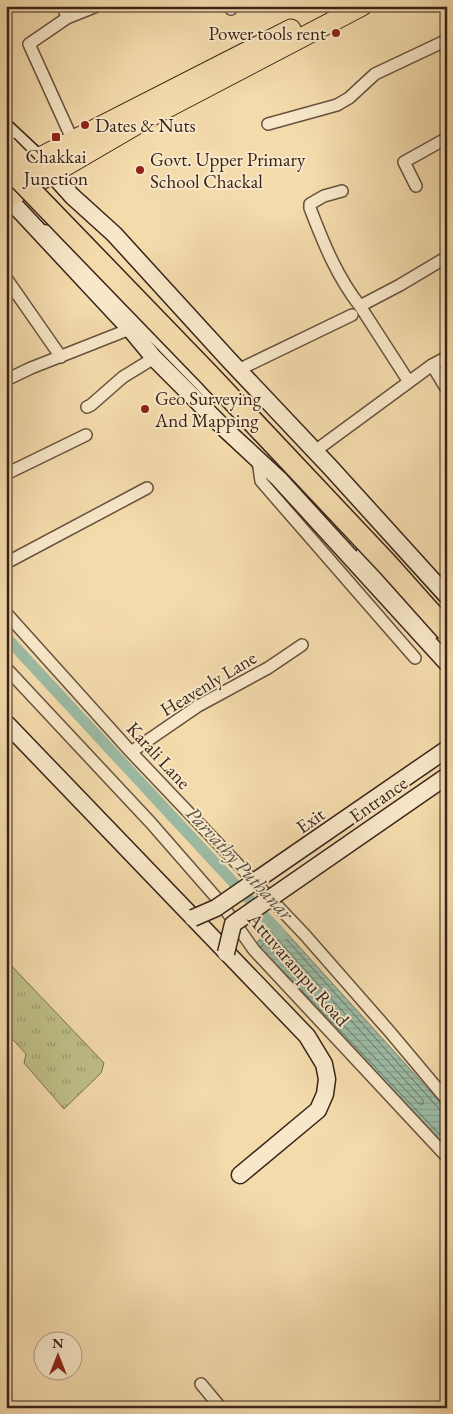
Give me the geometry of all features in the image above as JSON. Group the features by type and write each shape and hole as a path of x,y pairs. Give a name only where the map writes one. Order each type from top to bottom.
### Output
{"highway":[{"path":"6,146 24,172 222,390 388,565 447,631"},
{"path":"6,165 24,172 218,365 447,609"}],"main road":[{"path":"24,172 73,141 336,6"},
{"path":"7,197 52,174 148,118 362,6"}],"street":[{"path":"62,6 67,18"},
{"path":"73,141 29,44 67,18 97,6"},
{"path":"268,124 337,106 349,98 375,74 447,40"},
{"path":"6,128 24,172 52,174 72,196 114,234 447,596"},
{"path":"416,186 404,162 447,138"},
{"path":"342,191 324,196 310,204 310,208 326,250 348,291 360,306 409,382"},
{"path":"7,197 130,329 154,358 258,461 279,479 447,663"},
{"path":"40,233 55,236 66,244 193,374 276,454 447,647"},
{"path":"360,306 447,258"},
{"path":"6,278 61,357"},
{"path":"238,370 352,315"},
{"path":"7,377 130,329"},
{"path":"315,451 432,365 447,357"},
{"path":"87,407 91,406 123,377 154,358"},
{"path":"432,365 447,390"},
{"path":"6,474 86,435"},
{"path":"258,461 261,481 415,658"},
{"path":"6,563 147,488"},
{"name":"Karali Lane","path":"6,613 131,752 305,935 447,1100"},
{"name":"Heavenly Lane","path":"131,752 198,706 268,668 302,645"},
{"name":"Attuvarampu Road","path":"6,668 151,823 220,902 254,950 447,1157"},
{"path":"6,723 307,1036 324,1064 326,1094 318,1110 240,1175"},
{"name":"Exit","path":"193,918 216,908 447,750"},
{"name":"Entrance","path":"226,952 233,924 447,776"},
{"path":"201,1384 221,1408"}],"green space":[{"path":"6,960 104,1063 101,1073 64,1109 24,1063 26,1054 6,1032"}],"water":[{"path":"276,921 447,1110 447,1149 253,947"}],"waterway":[{"name":"Parvathy Puthanar","path":"6,637 282,935"}],"place":[{"name":"Power tools rent","path":"336,33"},
{"name":"Dates & Nuts","path":"85,125"},
{"name":"Chakkai Junction","path":"56,137"},
{"name":"Govt. Upper Primary School Chackal","path":"140,170"},
{"name":"Geo Surveying And Mapping","path":"145,409"}]}
